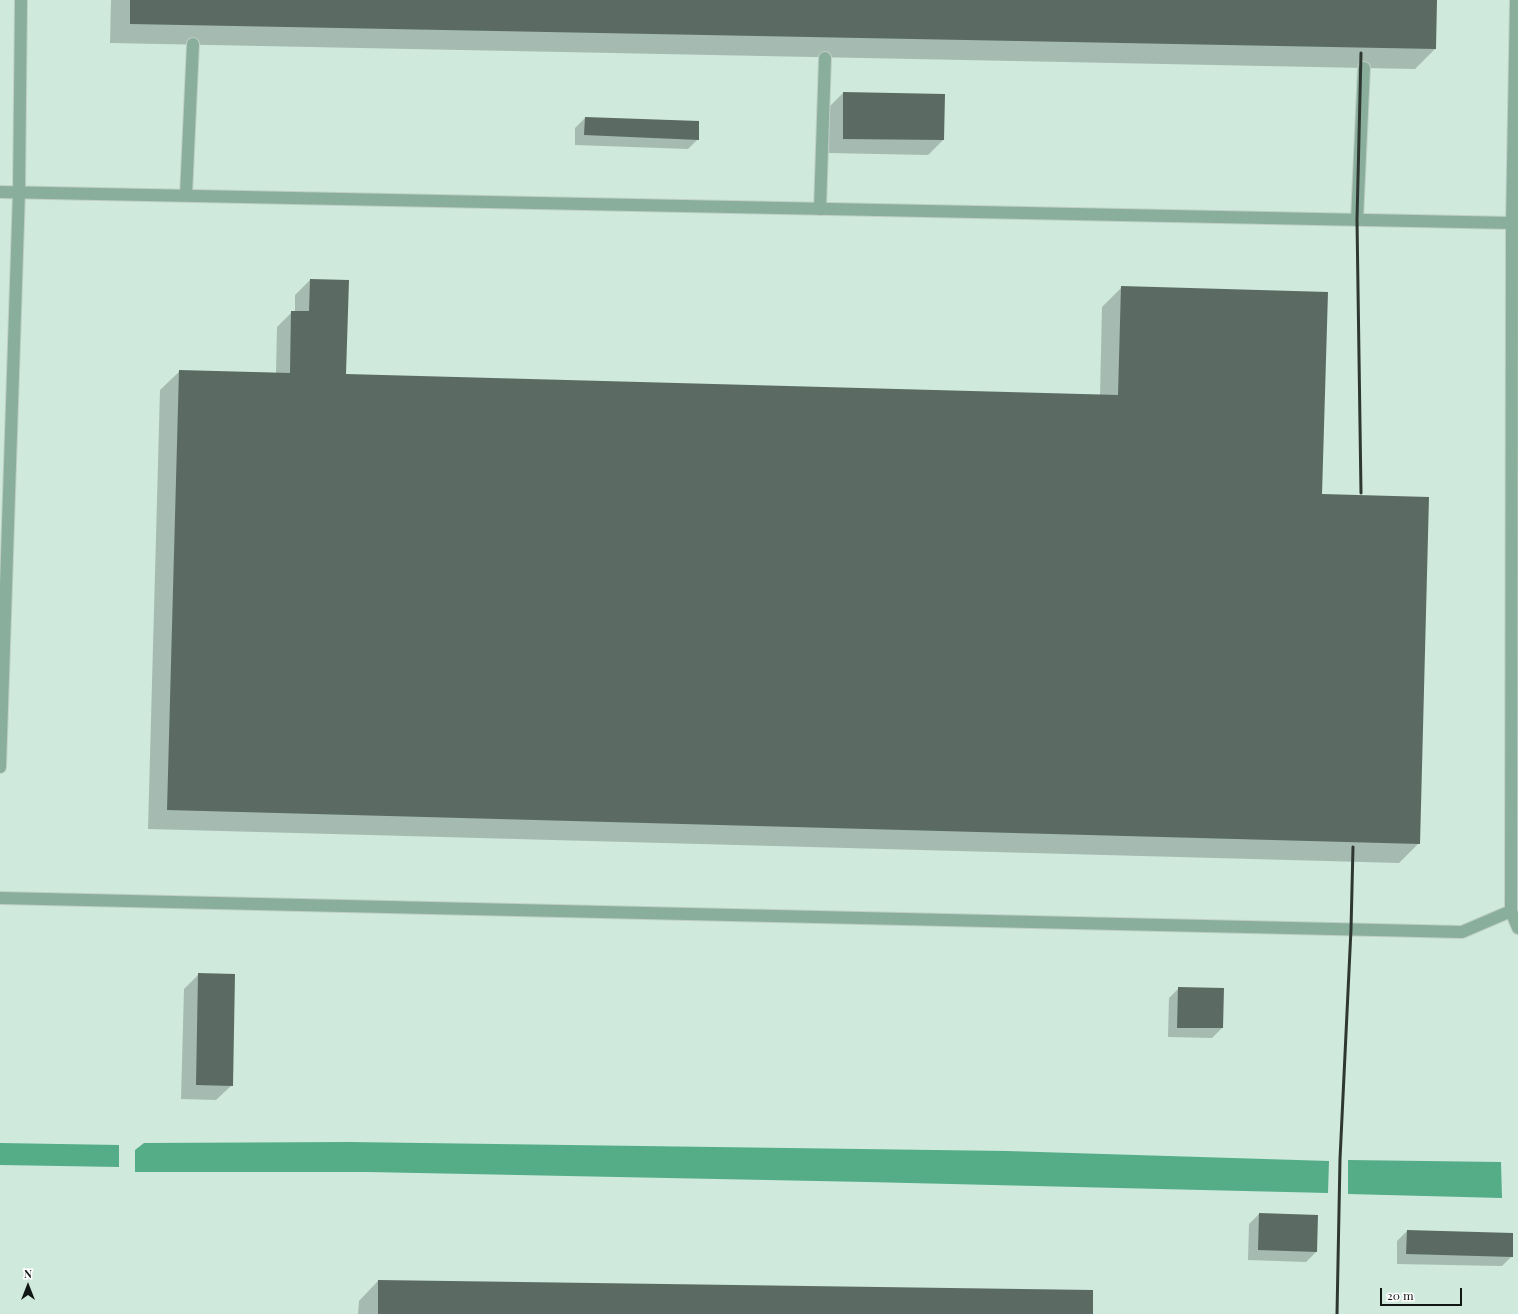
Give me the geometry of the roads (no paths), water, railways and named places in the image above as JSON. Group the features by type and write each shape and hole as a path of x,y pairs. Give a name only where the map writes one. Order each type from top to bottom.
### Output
{"street":[{"path":"0,767 19,192 21,0"},
{"path":"1516,0 1512,223 1511,911 1518,928"},
{"path":"186,196 193,44"},
{"path":"820,209 824,58"},
{"path":"1357,220 1364,68"},
{"path":"0,192 1512,223"},
{"path":"0,898 1462,932 1511,911"}],"railway":[{"path":"1361,53 1357,220 1361,493"},
{"path":"1337,1314 1340,1159 1351,929 1353,847"}]}
